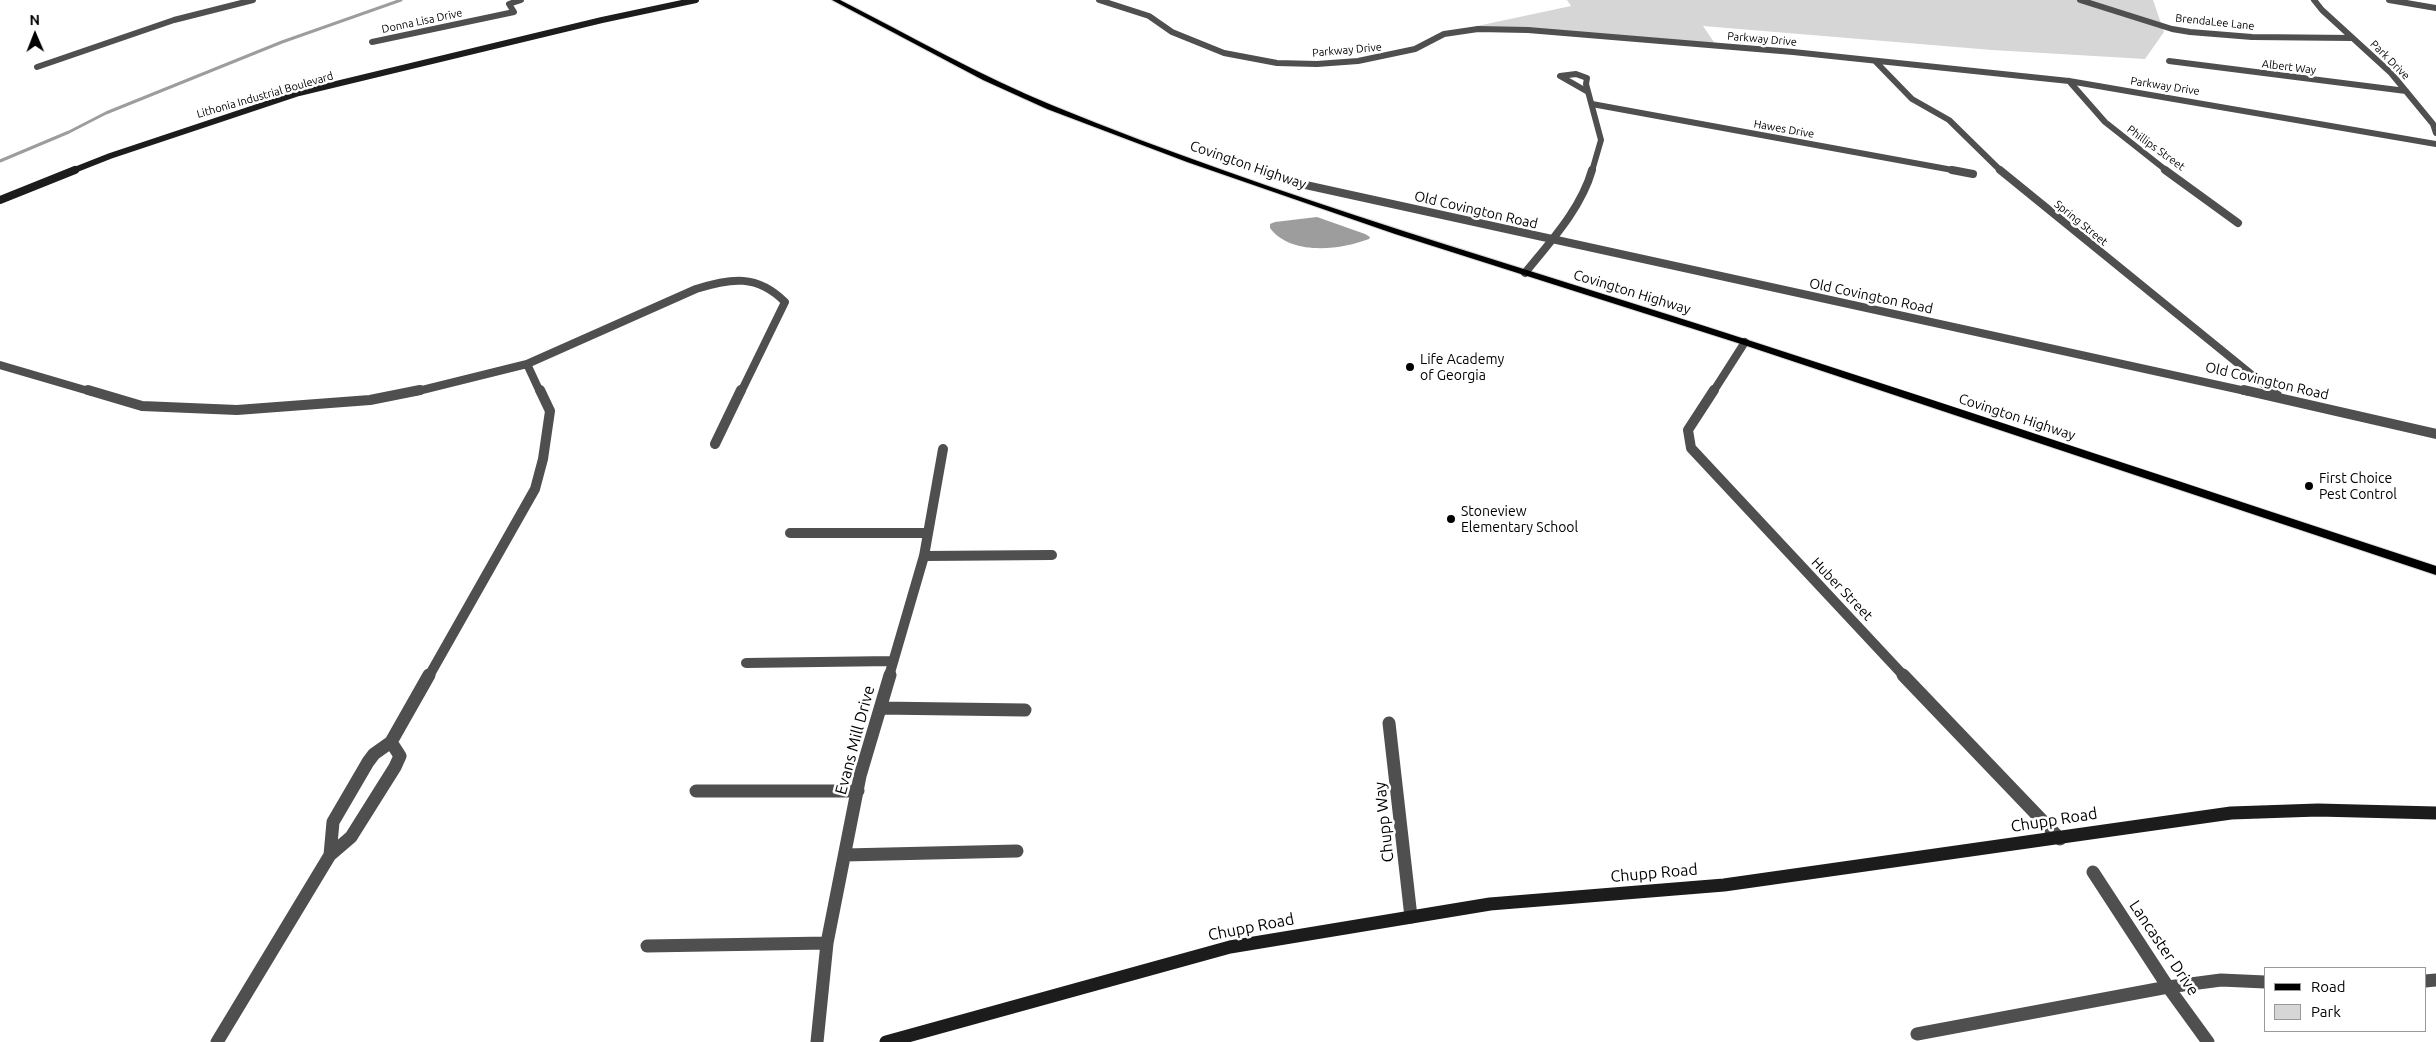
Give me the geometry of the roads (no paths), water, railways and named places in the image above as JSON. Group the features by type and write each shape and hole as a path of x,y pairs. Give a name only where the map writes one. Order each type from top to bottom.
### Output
{"main road":[{"name":"Lithonia Industrial Boulevard","path":"602,20 612,14 668,0"},
{"name":"Lithonia Industrial Boulevard","path":"0,200 110,156 206,122 299,93 602,20 696,0"},
{"name":"Covington Highway","path":"835,0 986,78 1064,113 1190,160 1525,273 1745,342 2436,571"},
{"name":"Chupp Road","path":"886,1042 1004,1011 1230,947 1490,904 1724,885 2231,813 2318,810 2436,813"}],"street":[{"path":"38,67 166,22 253,0"},
{"name":"Donna Lisa Drive","path":"372,42 514,12 509,4 522,0"},
{"name":"Parkway Drive","path":"1099,0 1148,16 1172,32 1224,53 1277,62 1331,64 1377,59 1415,49 1444,34 1478,29 1538,31 1793,52 2069,81 2149,93 2436,144"},
{"name":"BrendaLee Lane","path":"2080,0 2172,29 2190,32 2252,37 2352,38"},
{"name":"Park Drive","path":"2314,0 2322,10 2391,73 2432,124 2436,133"},
{"path":"2389,0 2436,8"},
{"name":"Spring Street","path":"1875,61 1912,99 1949,120 2012,182 2279,397"},
{"name":"Albert Way","path":"2170,61 2406,91"},
{"name":"Phillips Street","path":"2069,81 2105,122 2135,148 2238,223"},
{"path":"1525,273 1551,241 1586,191 1600,140 1588,92"},
{"name":"Hawes Drive","path":"1592,104 1973,174"},
{"name":"Old Covington Road","path":"1301,184 1551,241 2279,397 2436,434"},
{"path":"0,365 142,406 238,410 312,406 370,400 448,385 527,364 696,288 715,282 739,280 760,282 776,291 785,302 715,444"},
{"name":"Huber Street","path":"1745,342 1688,430 1690,448 1711,468 1802,569 2060,838"},
{"path":"330,855 333,822 374,754 391,742 534,489 542,459 550,411 527,364"},
{"name":"Evans Mill Drive","path":"817,1042 828,944 858,791 924,556 943,449"},
{"path":"790,534 928,533"},
{"path":"924,556 1052,555"},
{"path":"746,663 893,661"},
{"path":"880,708 1025,710"},
{"name":"Chupp Way","path":"1389,723 1411,917"},
{"path":"217,1042 330,855 351,837 395,767 400,756 391,742"},
{"path":"696,791 858,791"},
{"path":"845,854 1017,851"},
{"name":"Lancaster Drive","path":"2093,872 2168,987 2208,1042"},
{"path":"647,946 828,944"},
{"path":"1917,1034 2168,987 2221,980 2264,982"}],"waterway":[{"path":"0,161 69,132 106,113 282,42 401,0"}],"place":[{"name":"Life Academy of Georgia","path":"1410,367"},
{"name":"First Choice Pest Control","path":"2309,486"},
{"name":"Stoneview Elementary School","path":"1451,519"}]}
